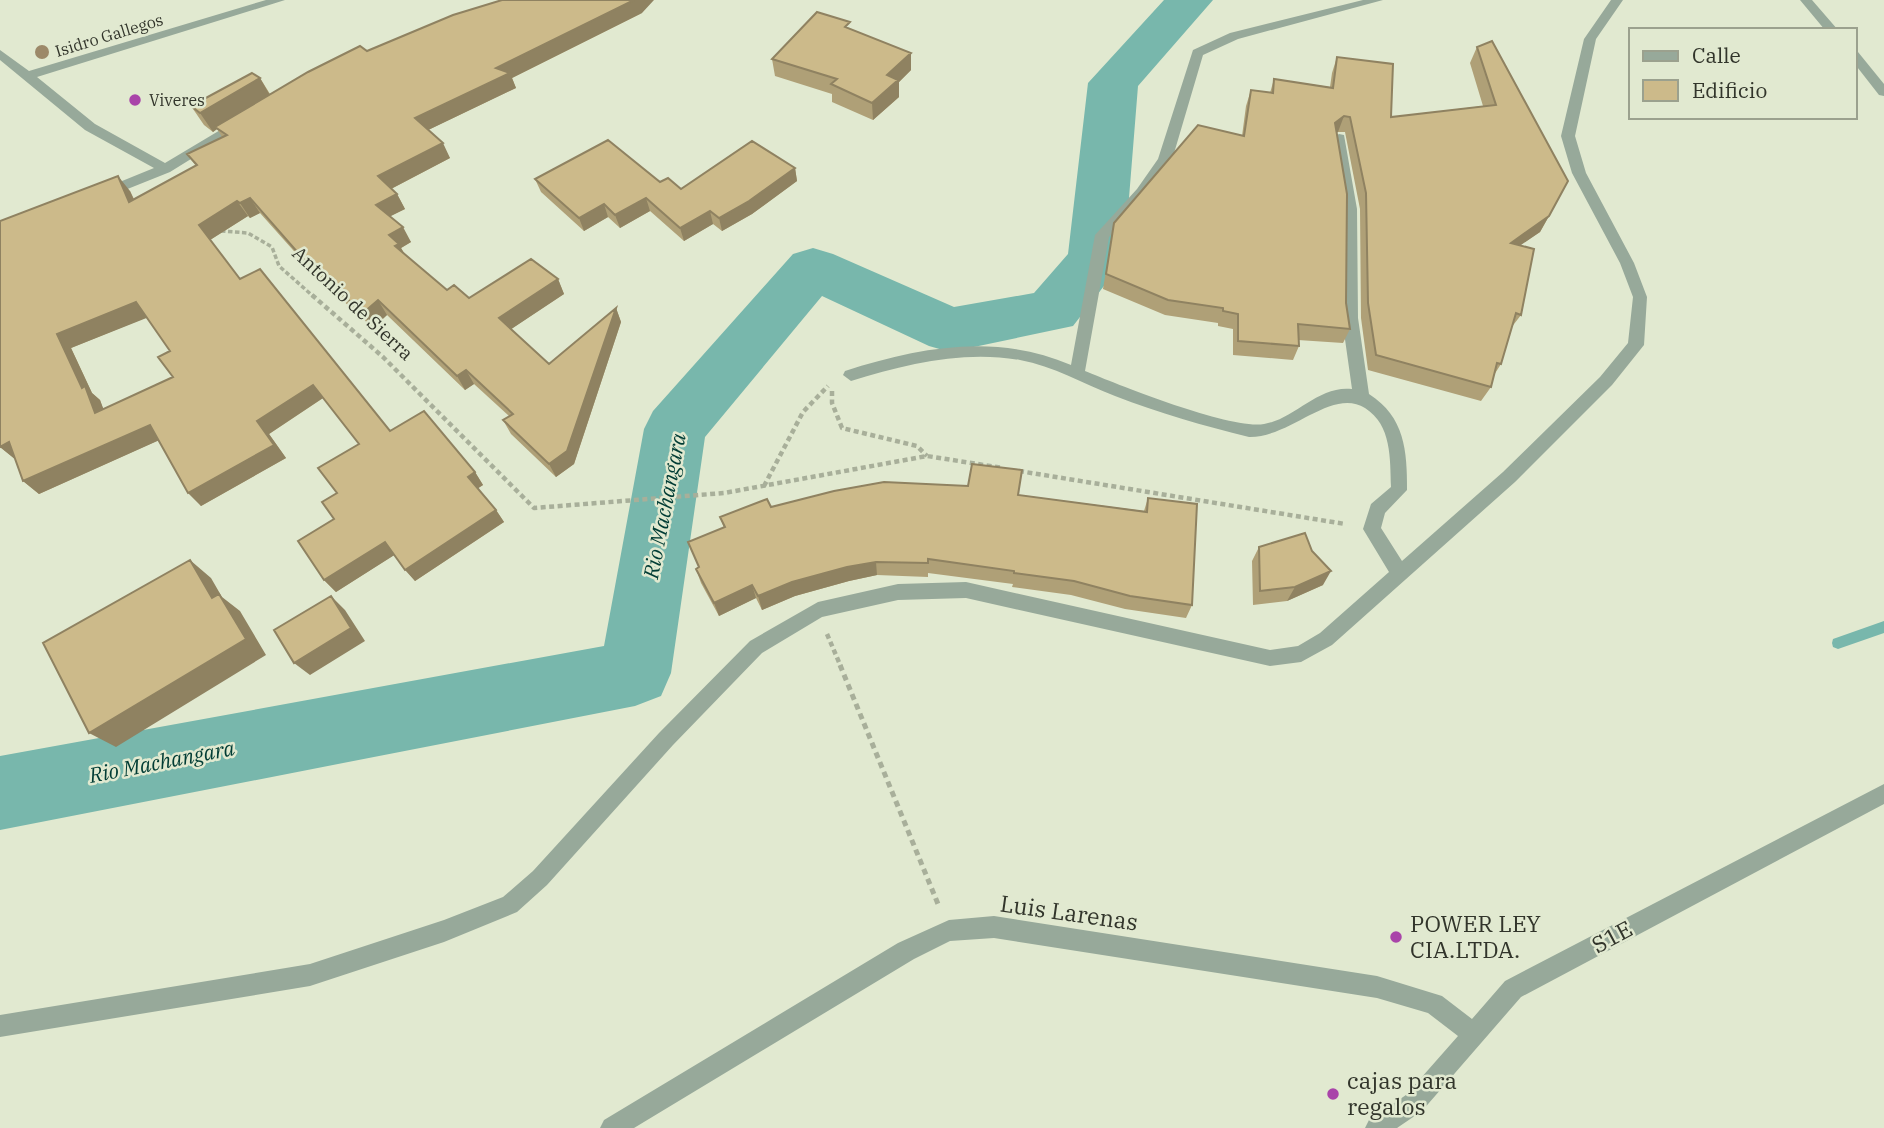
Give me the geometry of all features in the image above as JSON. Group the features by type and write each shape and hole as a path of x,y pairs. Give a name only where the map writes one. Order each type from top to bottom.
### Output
{"street":[{"name":"Isidro Gallegos","path":"28,76 279,0"},
{"path":"1077,373 1102,235 1142,192 1165,160 1197,53 1234,36 1377,0"},
{"path":"0,1026 310,975 444,932 510,905 540,878 666,739 756,648 818,610 898,592 966,590 1270,658 1301,653 1326,639 1509,477 1606,381 1636,345 1640,297 1627,263 1579,173 1567,136 1590,40 1617,0"},
{"path":"1806,0 1830,28"},
{"path":"0,54 90,127 165,169"},
{"path":"1856,57 1884,92"},
{"path":"88,200 165,169 259,112"},
{"path":"1339,138 1350,209 1350,318 1361,397"},
{"path":"851,375 884,365 985,352 1015,353 1077,373 1160,407 1255,432 1288,422 1312,407 1338,396 1361,397 1382,414 1397,436 1399,490 1377,509 1372,529 1399,572"},
{"name":"S1E","path":"1377,1128 1414,1103 1513,989 1884,794"},
{"name":"Luis Larenas","path":"612,1128 906,951 948,931 995,927 1377,988 1434,1004 1474,1034"}],"path":[{"name":"Antonio de Sierra","path":"213,230 248,233 272,247 279,266 383,357 534,508 724,493 764,485"},
{"path":"764,485 803,412 831,383 832,403 842,428 917,446 927,456"},
{"path":"764,485 927,456 1311,519"},
{"path":"818,610 948,931"}],"building":[{"path":"502,0 634,0 496,68 510,73 415,118 443,143 378,176 397,194 376,205 403,227 389,235 399,244 395,246 447,290 454,285 469,298 531,259 558,279 499,318 549,364 616,308 567,451 549,464 503,420 513,414 466,370 457,376 378,300 363,313 307,263 250,198 240,203 237,201 199,225 240,279 260,269 390,431 424,411 475,472 468,477 496,510 405,570 385,542 324,580 298,541 334,519 322,502 337,493 318,468 359,444 313,385 257,421 274,445 188,493 150,425 23,481 9,442 0,447 0,221 118,176 129,202 197,165 187,154 227,135 215,127 308,72 360,46 367,51 453,15","holes":["136,302 170,351 158,357 173,377 95,413 85,386 82,388 57,334"]},
{"path":"817,12 850,22 845,27 911,53 887,75 898,80 872,103 831,84 837,79 772,59"},
{"path":"1492,41 1568,181 1549,216 1511,243 1534,249 1521,315 1516,313 1501,364 1497,363 1491,387 1376,355 1368,303 1366,193 1350,117 1344,116 1335,123 1347,194 1346,303 1350,329 1298,324 1299,346 1238,341 1238,314 1223,311 1223,308 1168,300 1106,274 1114,223 1198,125 1244,136 1251,90 1273,93 1274,79 1333,88 1337,57 1393,64 1391,117 1496,105 1477,47"},
{"path":"252,73 260,78 200,113 191,106"},
{"path":"608,140 660,182 668,178 681,189 752,141 795,168 749,201 719,218 710,211 680,228 646,198 615,215 604,204 579,218 535,179"},
{"path":"972,464 1022,470 1018,495 1147,512 1148,498 1197,504 1192,605 1130,596 1074,581 928,559 928,563 876,562 847,567 792,582 758,596 752,585 714,603 696,569 699,567 688,542 725,527 720,517 767,499 771,507 884,482 968,486"},
{"path":"1305,533 1312,551 1331,571 1295,587 1260,591 1259,547"},
{"path":"190,560 212,598 219,594 246,639 89,733 43,643"},
{"path":"331,596 351,628 294,663 274,630"}],"waterway":[{"name":"Rio Machangara","path":"0,793 635,673 675,429 813,268 950,330 1052,311 1096,260 1113,83 1190,0"},
{"path":"1838,643 1884,627"}],"place":[{"name":"Viveres","path":"135,100"},
{"name":"POWER LEY CIA.LTDA.","path":"1396,937"},
{"name":"cajas para regalos","path":"1333,1094"}]}
